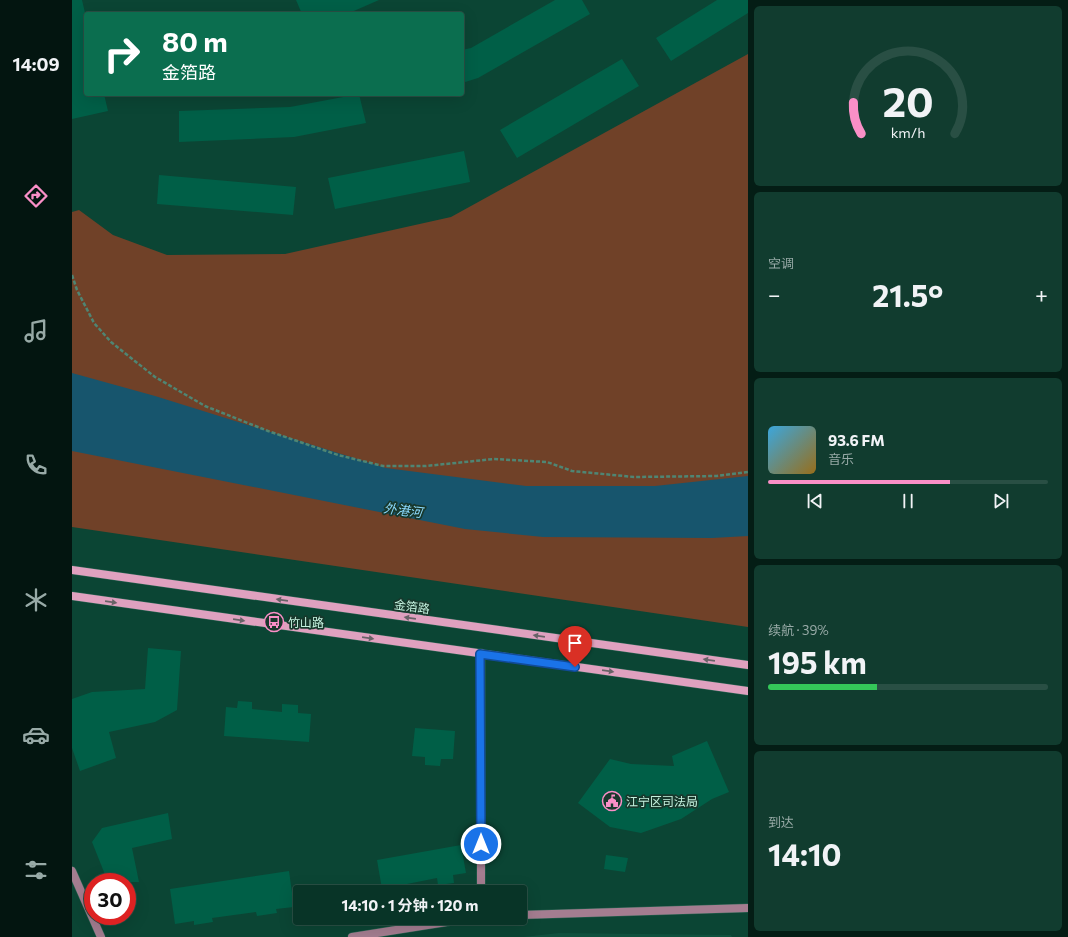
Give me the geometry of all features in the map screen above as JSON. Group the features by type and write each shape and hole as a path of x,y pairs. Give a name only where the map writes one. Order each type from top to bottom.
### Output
{"main road":[{"name":"金箔路","path":"72,570 748,665"},
{"path":"72,596 748,691"}],"street":[{"path":"480,654 481,885"},
{"path":"72,871 101,937"},
{"path":"527,915 748,908"},
{"path":"352,937 428,925"}],"path":[{"path":"72,275 77,290 94,324 111,342 155,377 205,406 268,431 338,455 383,466 426,466 494,459 546,462 572,471 634,477 717,476 748,472"}],"shaded area":[{"path":"748,54 748,627 72,527 72,212 79,210 113,235 167,255 285,254 451,217"},
{"path":"559,933 731,935 732,937 523,937"}],"water":[{"name":"外港河","path":"72,373 155,396 386,468 526,486 655,486 748,476 748,536 712,538 543,537 465,529 72,451"}],"building":[{"path":"72,0 82,0 85,12 84,96 104,96 108,111 72,119"},
{"path":"296,0 379,0 352,12 301,12"},
{"path":"555,0 582,0 590,14 478,78 464,82 464,50 471,48"},
{"path":"717,0 748,0 748,13 671,61 656,38"},
{"path":"622,59 639,86 517,158 500,130"},
{"path":"348,96 359,96 366,123 294,137 179,142 179,111 290,107"},
{"path":"464,151 470,182 335,209 328,178"},
{"path":"159,175 296,187 293,215 157,204"},
{"path":"148,648 181,651 177,710 155,722 109,732 116,758 80,771 72,748 72,699 92,692 145,689"},
{"path":"238,701 252,702 252,709 282,712 282,704 298,705 298,713 311,714 309,742 224,736 226,707 237,708"},
{"path":"415,728 455,731 453,759 441,759 440,766 425,765 425,757 412,756"},
{"path":"707,741 729,792 712,799 681,819 641,833 610,827 578,803 610,759 631,764 674,766 672,756"},
{"path":"168,813 172,839 132,848 139,882 136,882 136,873 104,873 92,842 102,828"},
{"path":"461,845 466,873 453,875 454,883 438,885 437,878 407,885 381,885 377,860"},
{"path":"606,855 628,858 625,872 604,869"},
{"path":"289,871 293,907 276,909 277,913 257,916 256,912 212,918 213,922 194,925 194,921 175,924 170,889"}],"place":[{"name":"竹山路","path":"274,622"},
{"name":"江宁区司法局","path":"612,801"}],"route":[{"path":"481,844 480,654 575,667"}]}
